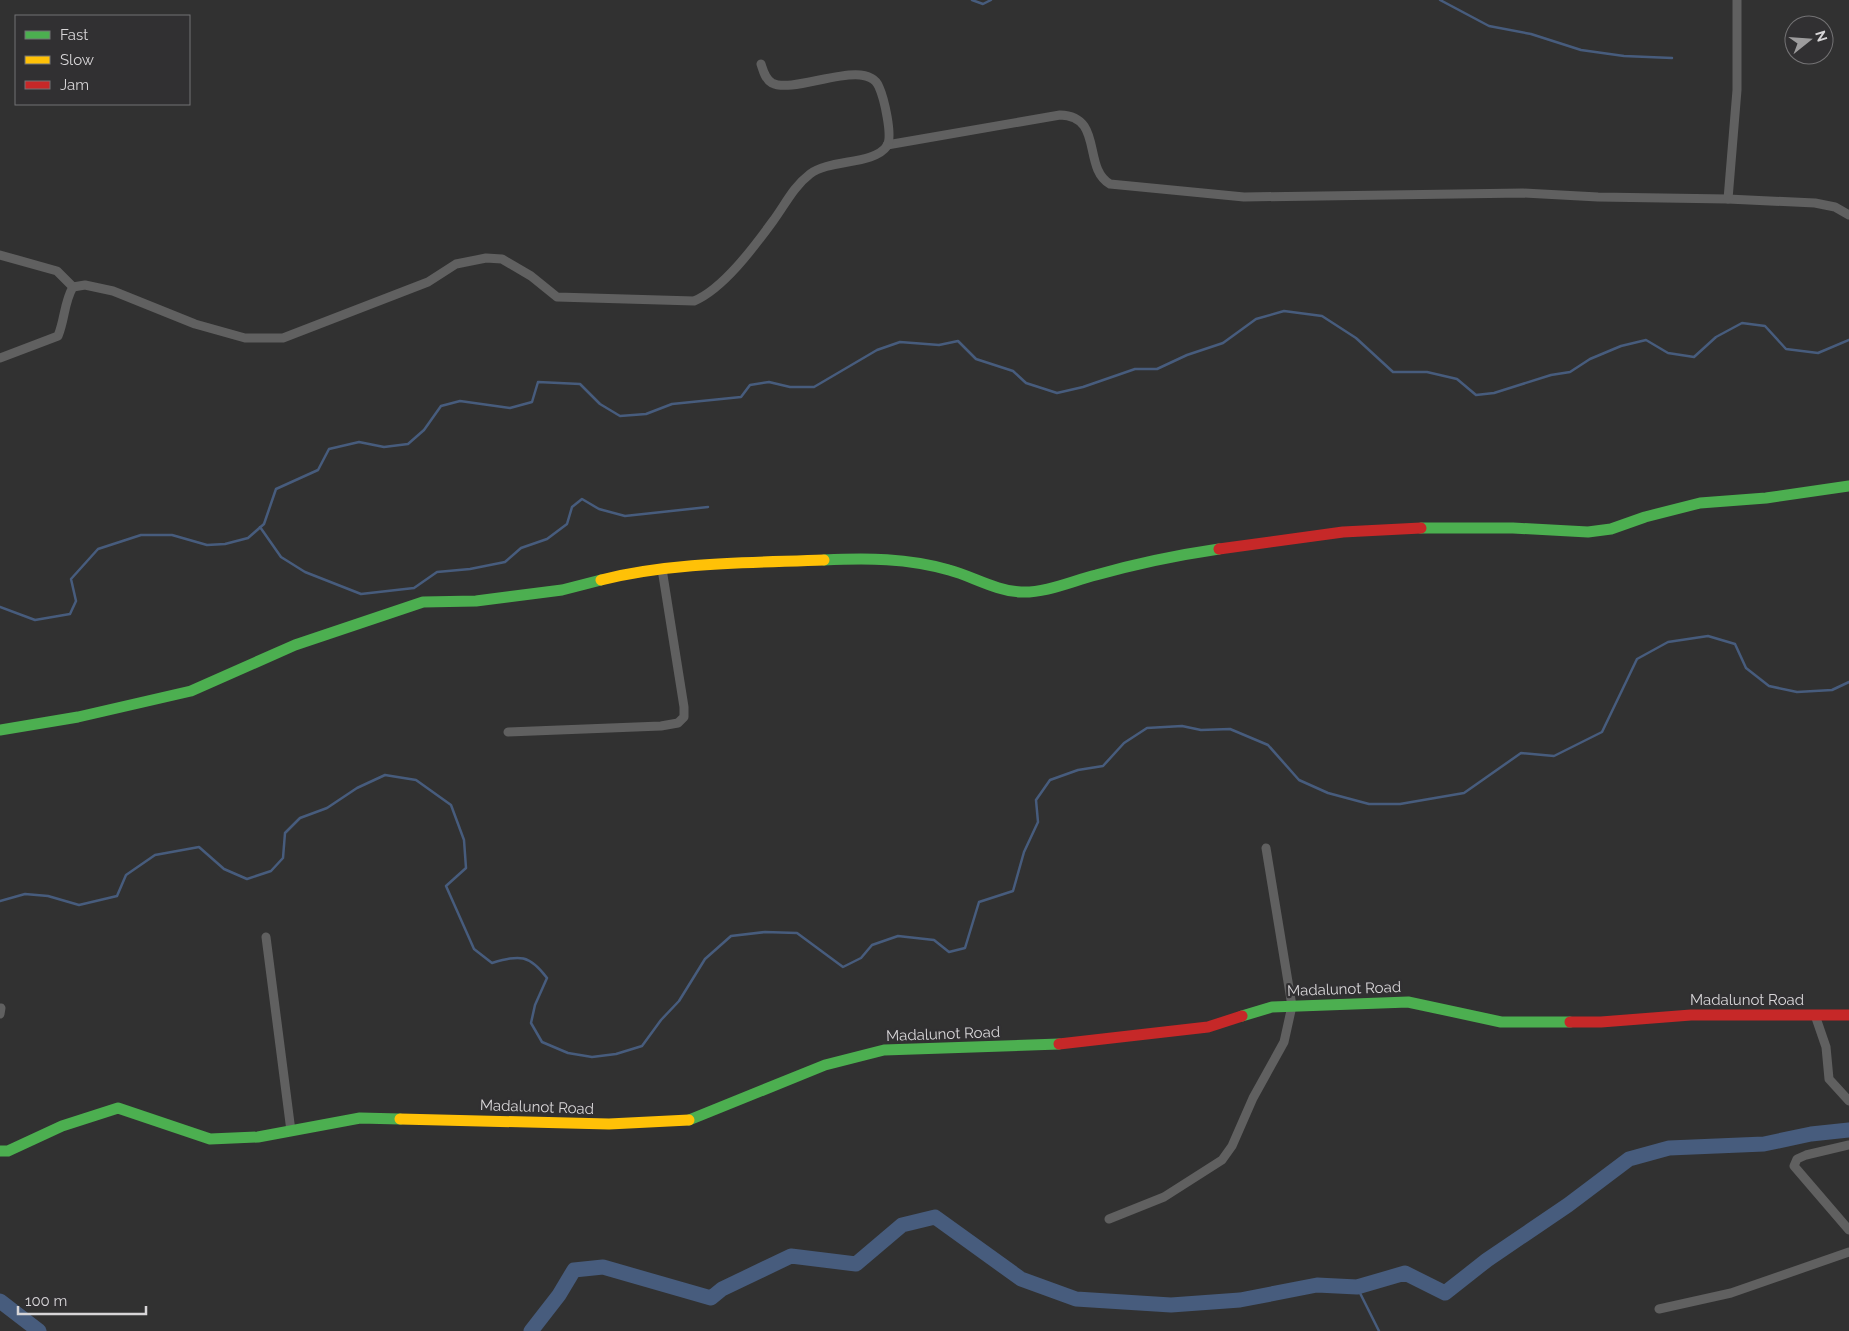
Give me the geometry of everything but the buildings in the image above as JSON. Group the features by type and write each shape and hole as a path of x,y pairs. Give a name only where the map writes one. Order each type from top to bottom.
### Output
{"street":[{"path":"1728,199 1737,90 1737,0"},
{"path":"0,255 56,271 73,287 85,286 113,291 195,324 245,338 282,338 428,282 456,264 486,258 502,259 530,276 558,297 694,301 705,296 717,286 741,260 773,222 795,188 811,173 829,166 879,153 887,145 890,136 879,84 870,76 857,74 786,84 773,84 767,79 761,64"},
{"path":"887,145 1060,115 1070,115 1084,124 1090,137 1098,171 1102,179 1110,184 1244,197 1523,193 1598,197 1728,199 1815,203 1835,207 1849,215"},
{"path":"0,358 58,336 64,322 67,298 73,287"},
{"path":"0,730 78,717 191,691 325,634 416,604 476,601 544,592 633,572 873,558 910,560 1021,592 1046,589 1098,574 1212,550 1343,532 1397,528 1514,528 1588,532 1612,529 1645,517 1700,503 1766,498 1849,486"},
{"path":"508,732 662,726 678,723 684,717 662,569"},
{"path":"1109,1219 1144,1207 1222,1160 1232,1146 1253,1098 1284,1042 1292,1006 1266,848"},
{"path":"266,937 291,1131"},
{"name":"Madalunot Road","path":"0,1151 8,1151 62,1126 118,1108 210,1139 258,1137 360,1118 609,1124 687,1121 825,1065 884,1050 1060,1044 1208,1027 1272,1007 1408,1002 1501,1022 1601,1022 1691,1015 1849,1015"},
{"path":"1814,1015 1826,1047 1829,1079 1849,1101"},
{"path":"1849,1145 1806,1154 1797,1159 1794,1166 1849,1230"},
{"path":"1659,1309 1731,1293 1849,1252"}],"waterway":[{"path":"972,0 983,4 991,0"},
{"path":"1440,0 1489,26 1531,34 1581,50 1624,56 1672,58"},
{"path":"0,607 35,620 70,614 76,601 71,579 98,549 141,535 172,535 207,545 225,544 248,538 264,524 276,489 318,470 329,449 359,442 384,447 408,444 424,430 441,406 460,401 510,408 532,402 538,382 580,384 600,404 620,416 646,414 672,404 741,397 750,385 769,382 790,387 814,387 877,350 900,342 939,345 958,341 976,359 1013,371 1026,383 1057,393 1083,387 1135,369 1157,369 1187,355 1223,343 1256,319 1284,311 1322,316 1356,338 1393,372 1427,372 1457,379 1476,395 1494,393 1551,375 1570,372 1590,359 1621,346 1646,340 1668,353 1694,357 1716,337 1742,323 1765,326 1786,349 1818,353 1849,340"},
{"path":"260,527 281,557 305,572 361,594 414,588 437,572 470,569 505,562 521,548 547,539 567,524 572,507 582,499 599,509 625,516 708,507"},
{"path":"0,901 25,894 48,896 79,905 117,896 126,875 155,855 199,847 224,869 247,879 271,871 283,858 285,833 300,818 327,808 357,788 385,775 416,780 451,805 464,840 466,868 446,886 474,949 492,963 523,958 535,964 547,978 535,1005 531,1023 542,1042 568,1053 592,1057 616,1054 642,1046 661,1020 679,1001 705,959 731,936 765,932 797,933 843,967 861,958 872,945 898,936 934,940 949,952 965,948 979,902 1013,891 1024,852 1038,822 1036,800 1050,780 1078,770 1103,766 1124,743 1147,728 1182,726 1201,730 1230,729 1268,745 1299,780 1328,793 1369,804 1400,804 1464,793 1521,753 1554,756 1602,732 1637,659 1668,642 1708,636 1735,644 1746,668 1769,686 1797,692 1832,690 1849,682"},
{"path":"531,1331 559,1295 574,1270 603,1267 711,1298 722,1289 791,1256 856,1264 902,1225 935,1217 1021,1279 1076,1299 1171,1305 1240,1300 1317,1285 1357,1287 1405,1273 1445,1293 1487,1260 1568,1205 1629,1159 1669,1148 1764,1144 1811,1134 1849,1130"},
{"path":"1357,1287 1379,1331"},
{"path":"0,1301 39,1331"}],"traffic: fast":[{"path":"1421,528 1513,528 1588,532 1611,529 1645,517 1700,503 1766,498 1849,486"},
{"path":"824,560 871,559 918,563 958,573 1002,589 1030,592 1049,589 1141,564 1219,549"},
{"path":"0,730 78,717 191,691 295,645 423,602 476,601 562,590 601,580"},
{"path":"1242,1016 1272,1007 1408,1002 1501,1022 1570,1022"},
{"path":"689,1120 825,1065 884,1050 1059,1044"},
{"path":"0,1151 8,1151 62,1126 118,1108 210,1139 258,1137 360,1118 400,1119"}],"traffic: slow":[{"path":"601,580 628,574 684,567 824,560"},
{"path":"400,1119 609,1124 689,1120"}],"traffic: jam":[{"path":"1219,549 1343,532 1421,528"},
{"path":"1570,1022 1601,1022 1691,1015 1849,1015"},
{"path":"1059,1044 1208,1027 1242,1016"}]}
